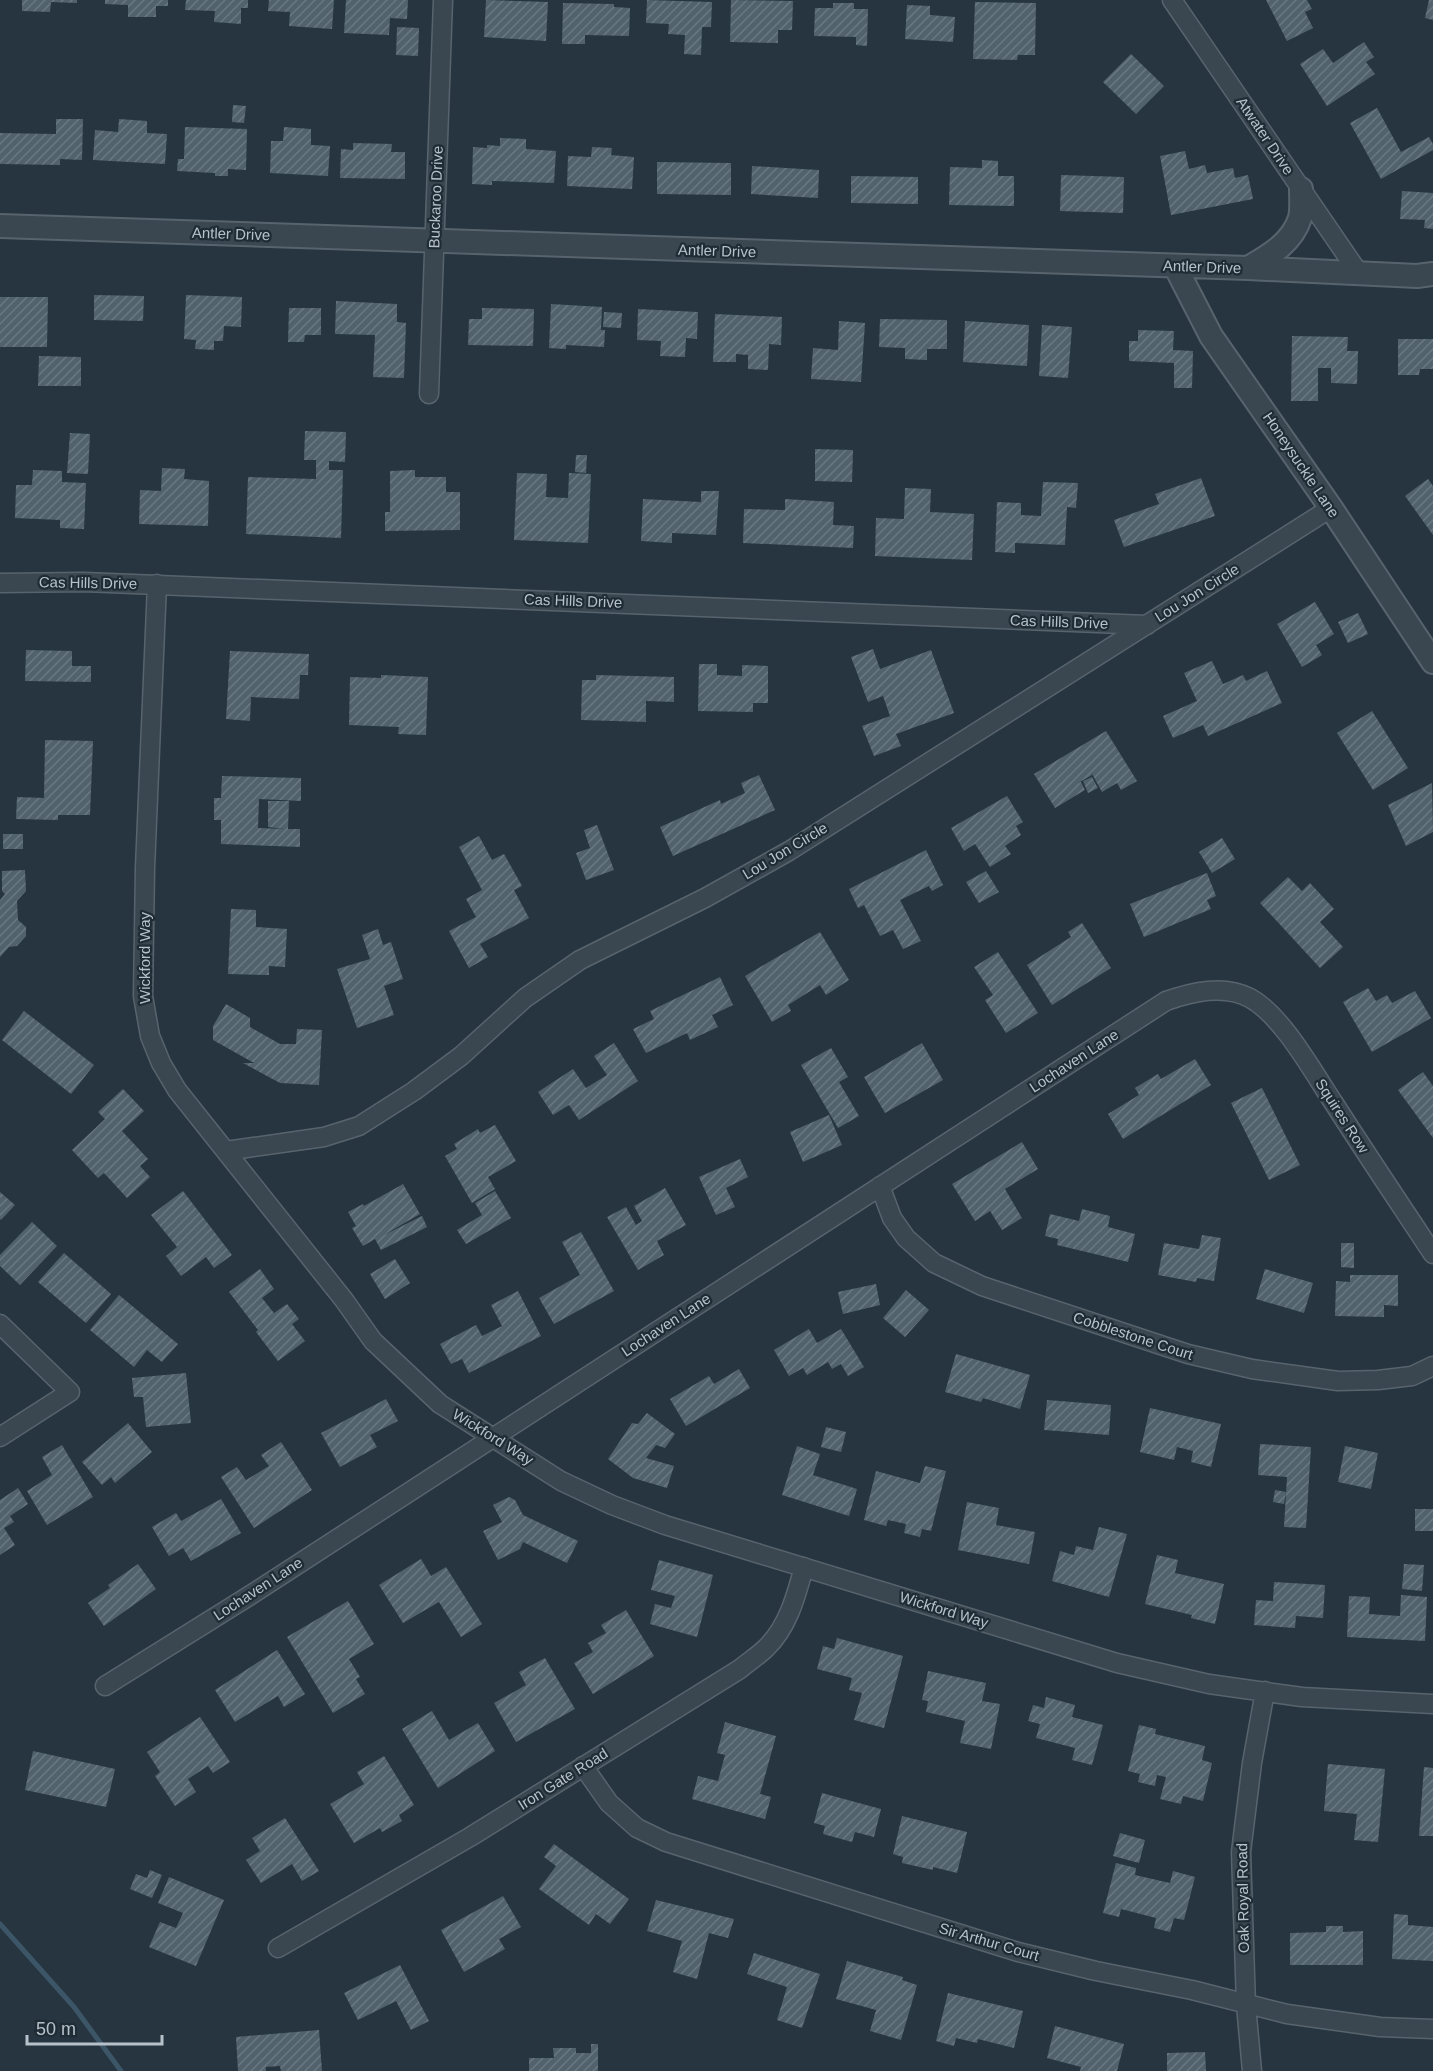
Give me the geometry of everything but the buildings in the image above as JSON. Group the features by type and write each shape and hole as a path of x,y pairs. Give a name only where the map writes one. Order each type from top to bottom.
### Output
{"street":[{"name":"Buckaroo Drive","path":"429,394 443,0"},
{"name":"Atwater Drive","path":"1173,0 1358,272"},
{"path":"1248,268 1272,254 1290,237 1300,217 1301,189"},
{"name":"Antler Drive","path":"0,226 1248,268 1417,276 1433,274"},
{"name":"Honeysuckle Lane","path":"1174,266 1211,336 1331,508 1433,662"},
{"name":"Lou Jon Circle","path":"226,1150 324,1137 359,1126 414,1091 461,1056 525,998 580,960 705,898 789,851 1331,508"},
{"name":"Cas Hills Drive","path":"0,583 157,584 1147,625"},
{"name":"Wickford Way","path":"157,584 142,996 150,1036 161,1063 177,1090 344,1300 373,1341 440,1404 561,1481 612,1505 665,1525 1117,1663 1209,1684 1302,1696 1433,1704"},
{"name":"Lochaven Lane","path":"105,1686 249,1596 1166,1001 1190,992 1220,990 1236,994"},
{"name":"Squires Row","path":"1236,994 1250,998 1274,1016 1433,1254"},
{"name":"Cobblestone Court","path":"880,1186 892,1218 906,1238 934,1263 982,1286 1188,1354 1252,1370 1338,1381 1412,1376 1433,1366"},
{"path":"0,1324 70,1392 0,1437"},
{"name":"Iron Gate Road","path":"278,1948 470,1837 740,1669 766,1648 778,1634 793,1605 804,1567"},
{"name":"Oak Royal Road","path":"1252,2071 1246,2005 1241,1852 1252,1762 1264,1691"},
{"name":"Sir Arthur Court","path":"583,1766 609,1803 637,1828 666,1842 1018,1952 1096,1971 1192,1990 1287,2014 1380,2027 1433,2029"}],"waterway":[{"path":"0,1924 74,2007 121,2071"}]}
